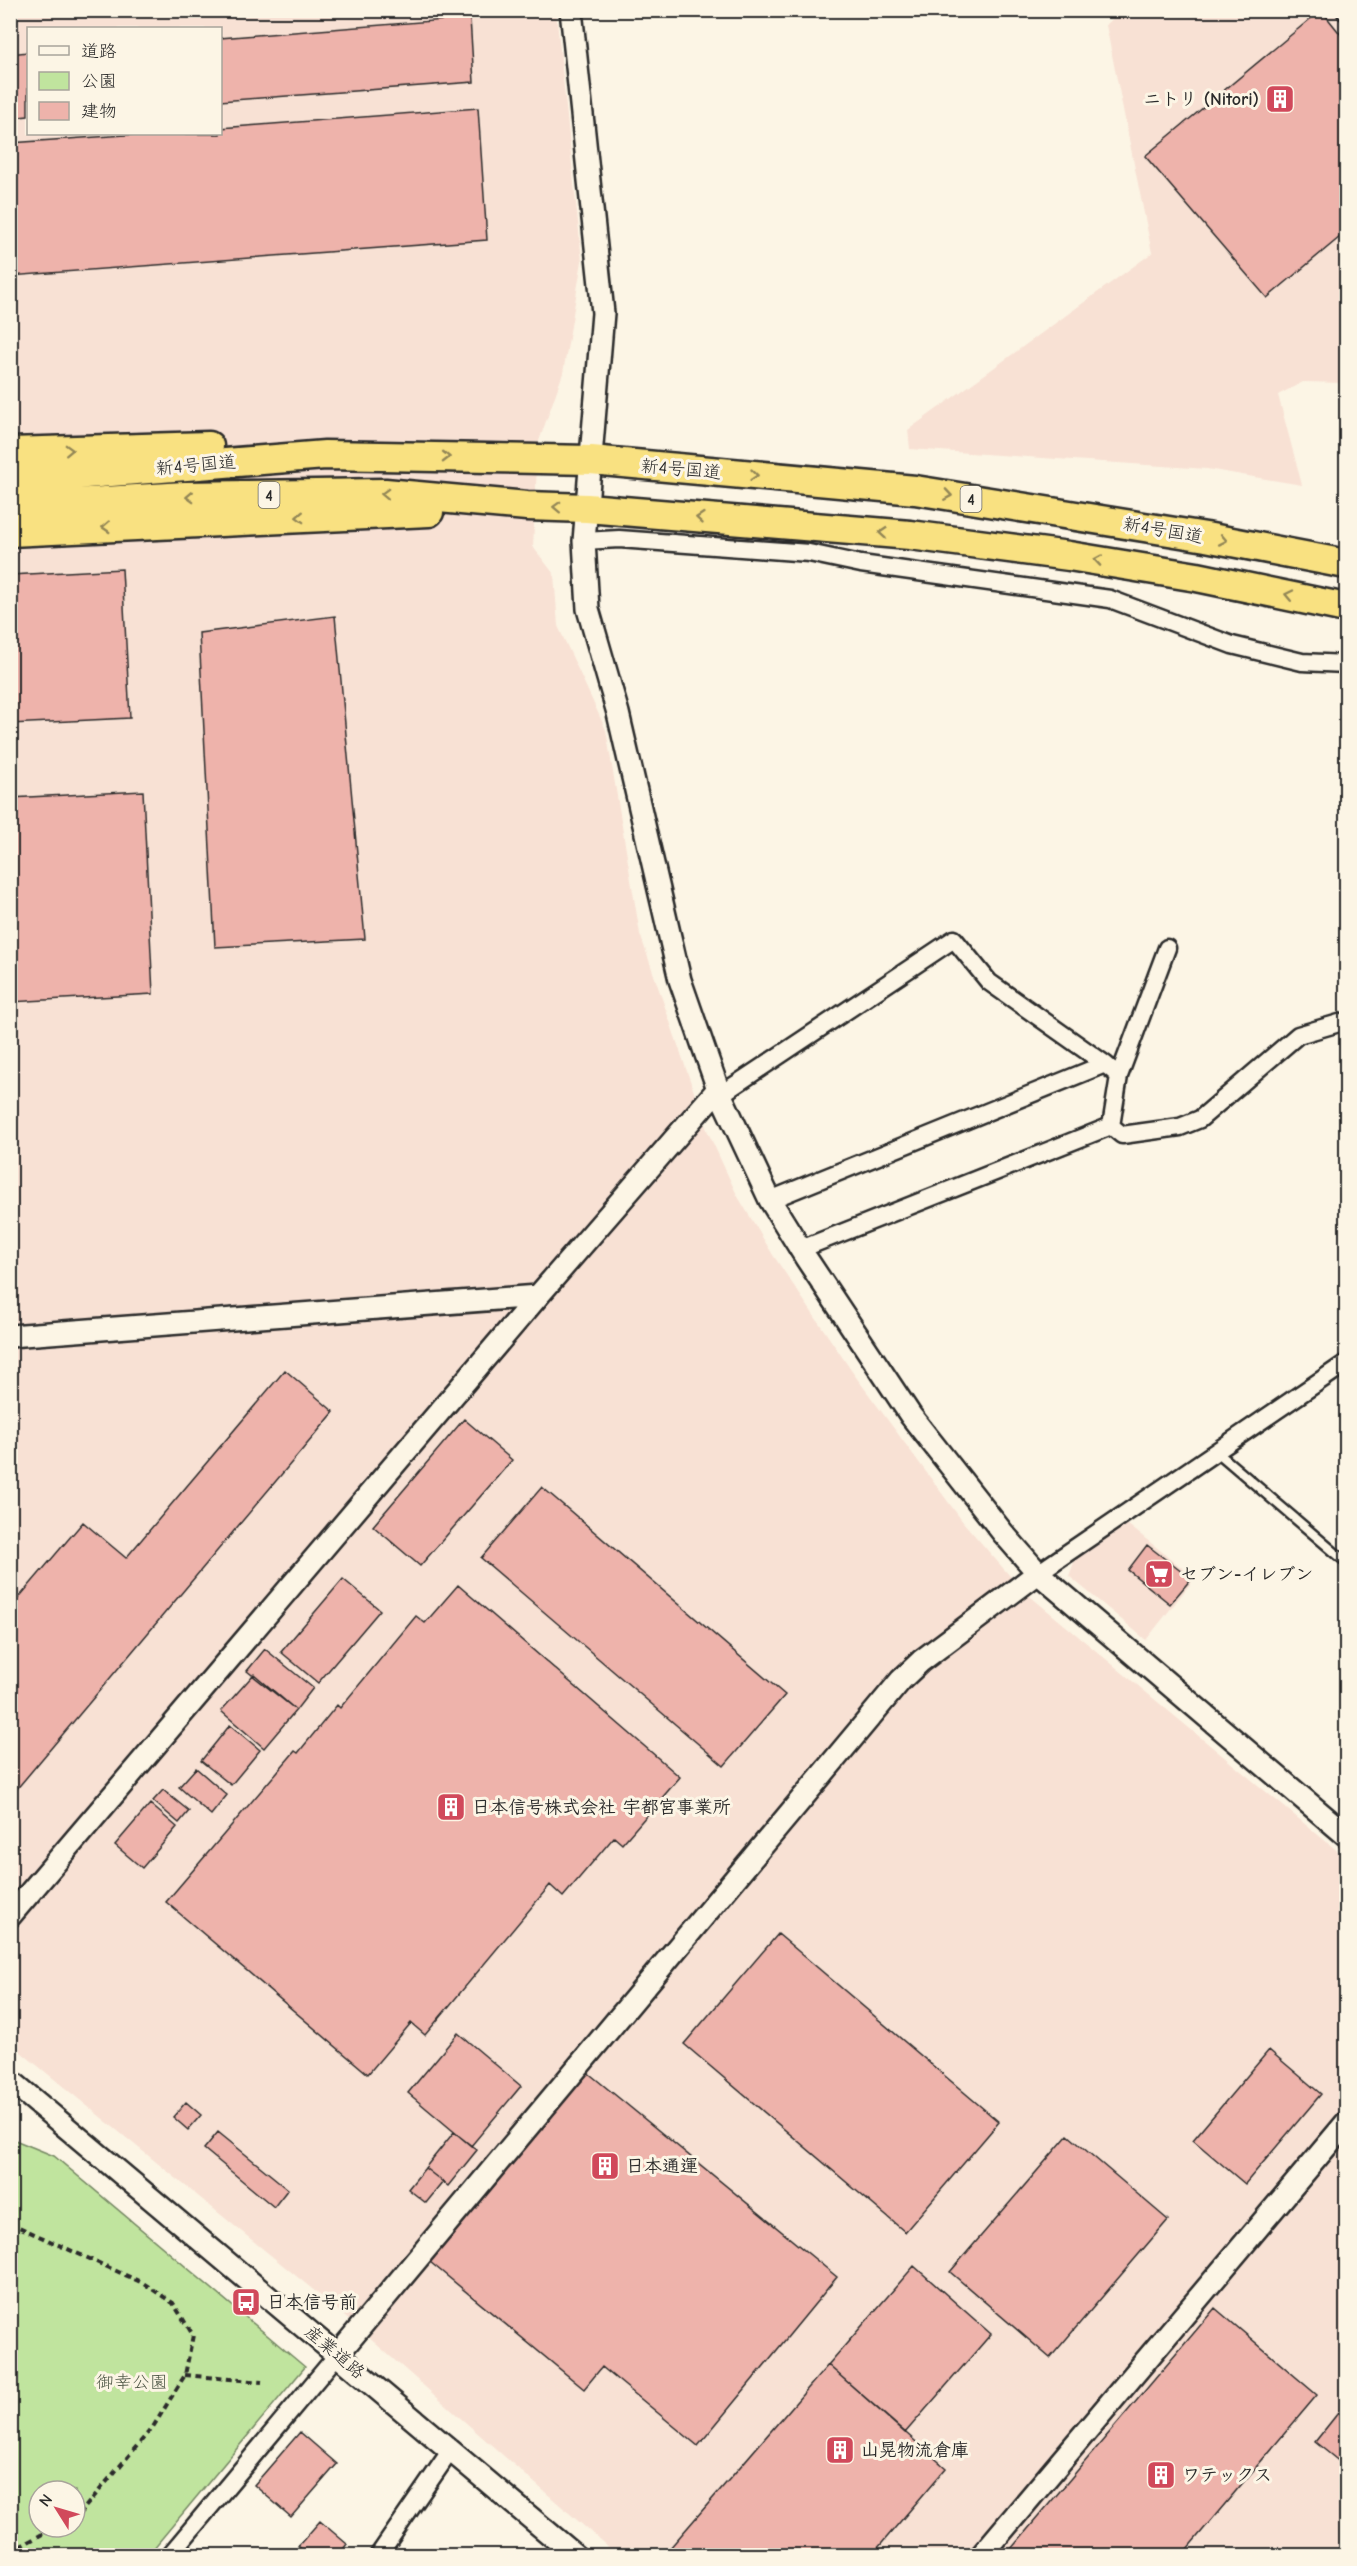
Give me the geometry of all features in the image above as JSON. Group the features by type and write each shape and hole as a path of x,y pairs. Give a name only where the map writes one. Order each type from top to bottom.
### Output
{"highway":[{"path":"10,452 269,444 325,455"},
{"name":"新4号国道","path":"10,480 325,455 591,460 915,490 1206,537 1347,564"},
{"name":"新4号国道","path":"10,507 185,496 385,493 527,506 587,508 910,536 1058,554 1207,579 1347,608"},
{"path":"10,532 527,506"}],"street":[{"path":"571,10 603,313 584,541 588,609 618,713 680,980 719,1092 770,1200 801,1249 911,1416 1003,1533 1038,1573 1347,1835"},
{"path":"584,541 619,539 809,553 861,564 1110,599 1232,645 1302,662 1347,664"},
{"path":"10,1916 538,1296 719,1092 954,939 989,982 1119,1076"},
{"path":"1111,1126 1119,1076 1167,948"},
{"path":"1111,1126 1122,1135 1180,1127 1200,1119 1298,1035 1347,1021"},
{"path":"770,1200 1105,1064"},
{"path":"801,1249 1111,1126"},
{"path":"10,1336 538,1296"},
{"path":"169,2556 901,1680 921,1661 987,1614 1038,1573 1347,1363"},
{"name":"産業道路","path":"10,2080 576,2556"},
{"path":"10,2106 35,2103"},
{"path":"981,2556 1347,2123"},
{"path":"378,2556 451,2450"}],"lane":[{"path":"1217,1452 1347,1562"}],"path":[{"path":"10,2223 143,2283 173,2303 193,2335 185,2375 153,2427 87,2505"},
{"path":"185,2375 262,2382"},
{"path":"10,2553 34,2539"}],"shaded area":[{"path":"10,11 556,11 582,261 563,373 538,444 533,547 554,574 558,626 606,730 640,934 707,1130 737,1195 773,1255 853,1373 963,1522 1009,1575 1031,1597 1346,1858 1346,2555 617,2555 327,2301 11,2044"},
{"path":"1121,11 1330,11 1346,26 1346,383 1303,382 1278,395 1302,485 1207,469 910,449 908,430 1152,253 1106,25"},
{"path":"1127,1524 1195,1578 1146,1640 1069,1576 1076,1557"}],"green space":[{"name":"御幸公園","path":"10,2138 54,2156 305,2367 148,2555 11,2555"}],"building":[{"name":"ニトリ (Nitori)","path":"1321,10 1346,41 1346,232 1267,298 1145,156"},
{"path":"470,18 474,82 222,101 222,38"},
{"path":"27,52 27,116 10,118 10,54"},
{"path":"478,108 487,240 10,276 10,143 126,135 222,135 222,128"},
{"path":"122,569 130,718 10,724 10,575"},
{"path":"335,616 365,939 215,947 199,633"},
{"path":"143,791 153,994 10,1002 10,798"},
{"path":"285,1370 334,1412 10,1797 10,1608 83,1522 126,1558"},
{"path":"464,1419 512,1460 420,1566 373,1526"},
{"path":"542,1487 785,1695 724,1766 481,1558"},
{"name":"セブン-イレブン","path":"1147,1545 1191,1579 1170,1604 1128,1570"},
{"path":"343,1579 380,1610 318,1683 281,1652"},
{"name":"日本信号株式会社 宇都宮事業所","path":"458,1585 680,1777 622,1844 614,1837 563,1897 550,1885 425,2035 411,2023 368,2074 166,1902 295,1751 298,1753 337,1705 340,1708 416,1616 425,1623"},
{"path":"265,1649 313,1688 296,1710 247,1671"},
{"path":"254,1674 296,1710 264,1748 221,1711"},
{"path":"230,1725 260,1750 231,1785 201,1761"},
{"path":"196,1768 227,1795 211,1815 179,1787"},
{"path":"163,1790 189,1811 179,1823 153,1801"},
{"path":"150,1804 177,1827 142,1868 115,1845"},
{"path":"778,1934 999,2122 905,2232 684,2044"},
{"path":"458,2033 521,2086 471,2146 408,2093"},
{"path":"1269,2050 1321,2094 1245,2184 1193,2140"},
{"name":"日本通運","path":"586,2071 837,2277 698,2446 602,2367 584,2389 430,2262"},
{"path":"186,2102 201,2115 188,2130 173,2117"},
{"path":"218,2132 288,2189 274,2207 204,2149"},
{"path":"454,2132 477,2150 448,2186 425,2168"},
{"path":"1068,2135 1168,2220 1050,2358 950,2272"},
{"path":"425,2168 443,2182 426,2203 408,2189"},
{"path":"914,2266 991,2334 905,2433 828,2365"},
{"name":"ワテックス","path":"1215,2308 1317,2395 1181,2556 1005,2556"},
{"name":"山晃物流倉庫","path":"828,2365 946,2468 871,2556 663,2556"},
{"path":"1346,2403 1346,2467 1315,2442"},
{"path":"300,2432 337,2464 291,2517 254,2485"},
{"path":"320,2521 347,2544 338,2556 310,2556 298,2546"}],"place":[{"name":"ニトリ (Nitori)","path":"1280,99"},
{"name":"セブン-イレブン","path":"1159,1574"},
{"name":"日本信号株式会社 宇都宮事業所","path":"451,1807"},
{"name":"日本通運","path":"605,2166"},
{"name":"日本信号前","path":"246,2302"},
{"name":"山晃物流倉庫","path":"840,2450"},
{"name":"ワテックス","path":"1161,2475"}]}
